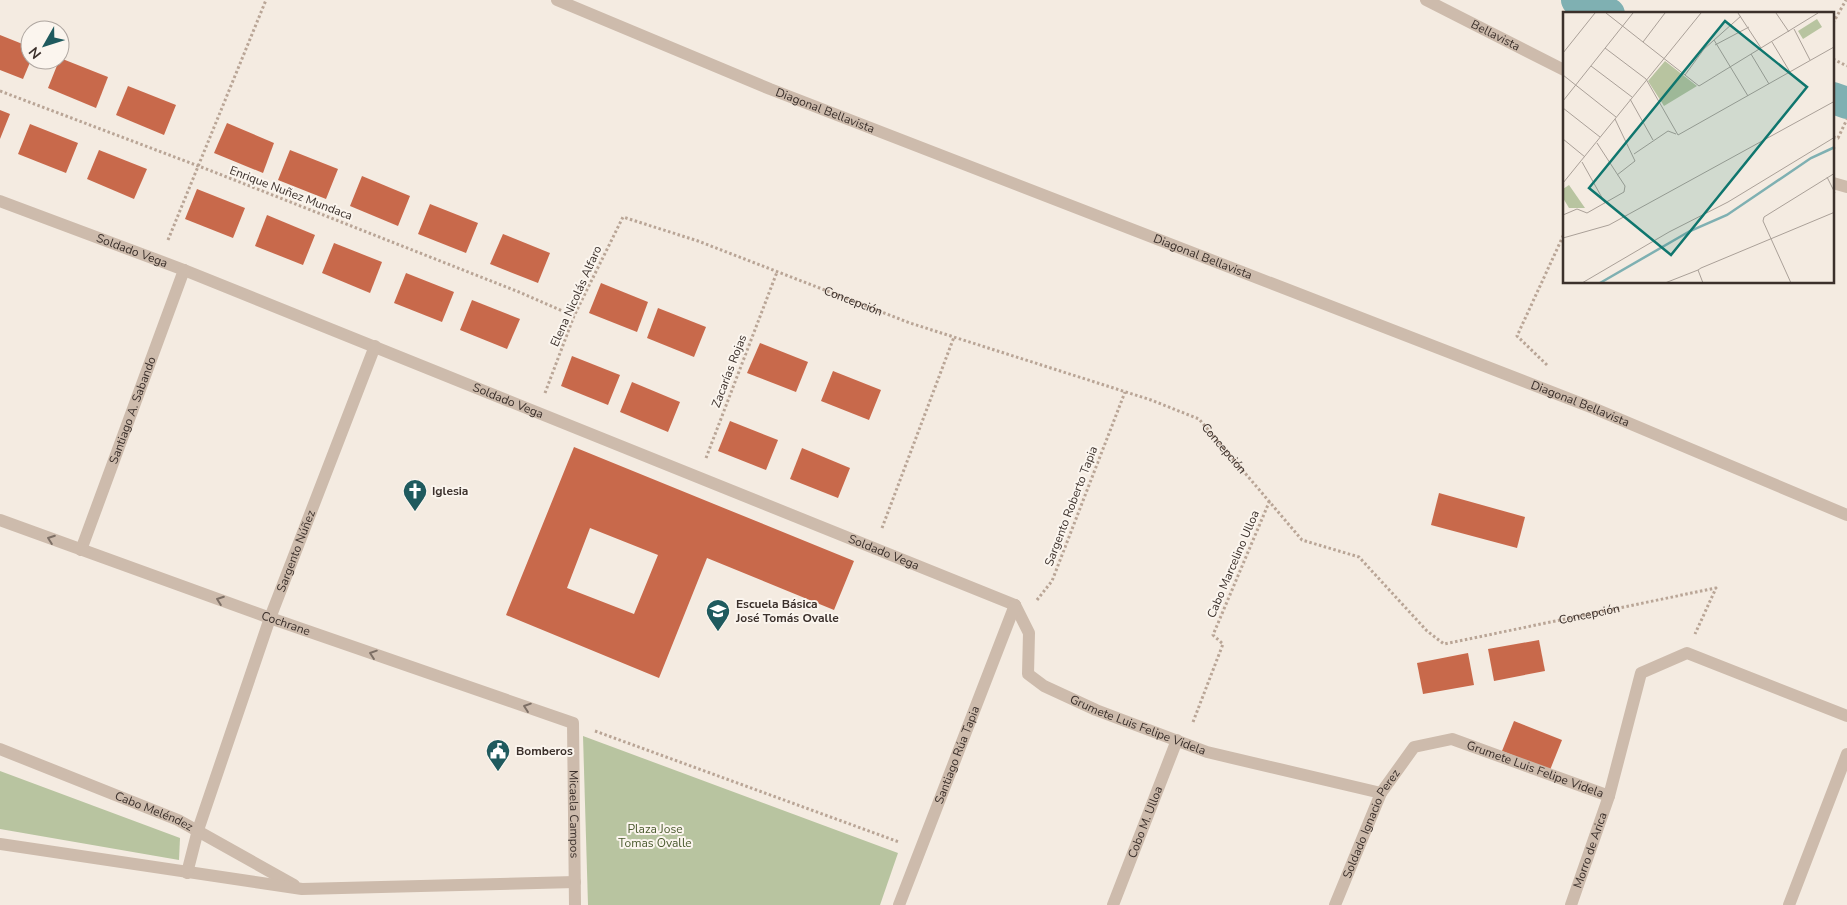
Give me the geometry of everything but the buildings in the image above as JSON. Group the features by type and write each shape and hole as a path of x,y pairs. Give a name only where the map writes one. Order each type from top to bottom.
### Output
{"street":[{"name":"Diagonal Bellavista","path":"557,0 770,89 1593,408 1847,515"},
{"name":"Bellavista","path":"1426,0 1563,69"},
{"path":"1834,183 1847,187"},
{"name":"Soldado Vega","path":"0,201 184,270 376,346 1015,605"},
{"name":"Santiago A. Sabando","path":"81,550 184,270"},
{"name":"Sargento Núñez","path":"187,873 198,830 270,618 376,346"},
{"name":"Cochrane","path":"0,520 270,618 573,723"},
{"name":"Grumete Luis Felipe Videla","path":"1015,605 1029,632 1028,674 1044,686 1096,710 1207,752 1381,793"},
{"name":"Santiago Rúa Tapia","path":"899,905 1015,605"},
{"path":"1687,653 1847,716"},
{"name":"Grumete Luis Felipe Videla","path":"1414,747 1452,739 1609,796 1641,673 1687,653"},
{"name":"Micaela Campos","path":"573,723 574,905"},
{"name":"Cobo M. Ulloa","path":"1113,905 1181,742"},
{"name":"Soldado Ignacio Perez","path":"1335,905 1381,793 1414,747"},
{"name":"Cabo Meléndez","path":"0,748 178,820 302,889"},
{"path":"1789,905 1847,754"},
{"name":"Morro de Arica","path":"1571,905 1609,796"},
{"path":"0,844 302,889 575,882"}],"path":[{"path":"159,261 266,0"},
{"path":"1834,21 1846,0"},
{"path":"1834,60 1847,66"},
{"name":"Enrique Nuñez Mundaca","path":"0,91 199,166 519,292 574,316"},
{"path":"1836,137 1847,119"},
{"name":"Elena Nicolás Alfaro","path":"538,412 574,316 622,217"},
{"name":"Concepción","path":"622,217 698,241 910,323 1151,400 1199,419 1270,500 1302,540 1359,557 1427,631 1444,644 1716,588 1687,653"},
{"path":"1551,369 1517,336 1563,236"},
{"name":"Zacarías Rojas","path":"698,477 777,272"},
{"path":"875,548 954,337"},
{"name":"Sargento Roberto Tapia","path":"1022,620 1052,581 1125,392"},
{"name":"Cabo Marcelino Ulloa","path":"1181,742 1223,644 1212,635 1270,500"},
{"path":"573,723 921,850"}],"green space":[{"name":"Plaza Jose Tomas Ovalle","path":"583,736 898,853 880,905 588,905"},
{"path":"0,771 180,838 179,860 0,829"}],"waterway":[{"path":"1577,0 1604,12"},
{"path":"1834,98 1847,103"}],"place":[{"name":"Iglesia","path":"415,512"},
{"name":"Escuela Básica José Tomás Ovalle","path":"718,632"},
{"name":"Bomberos","path":"498,772"}]}
